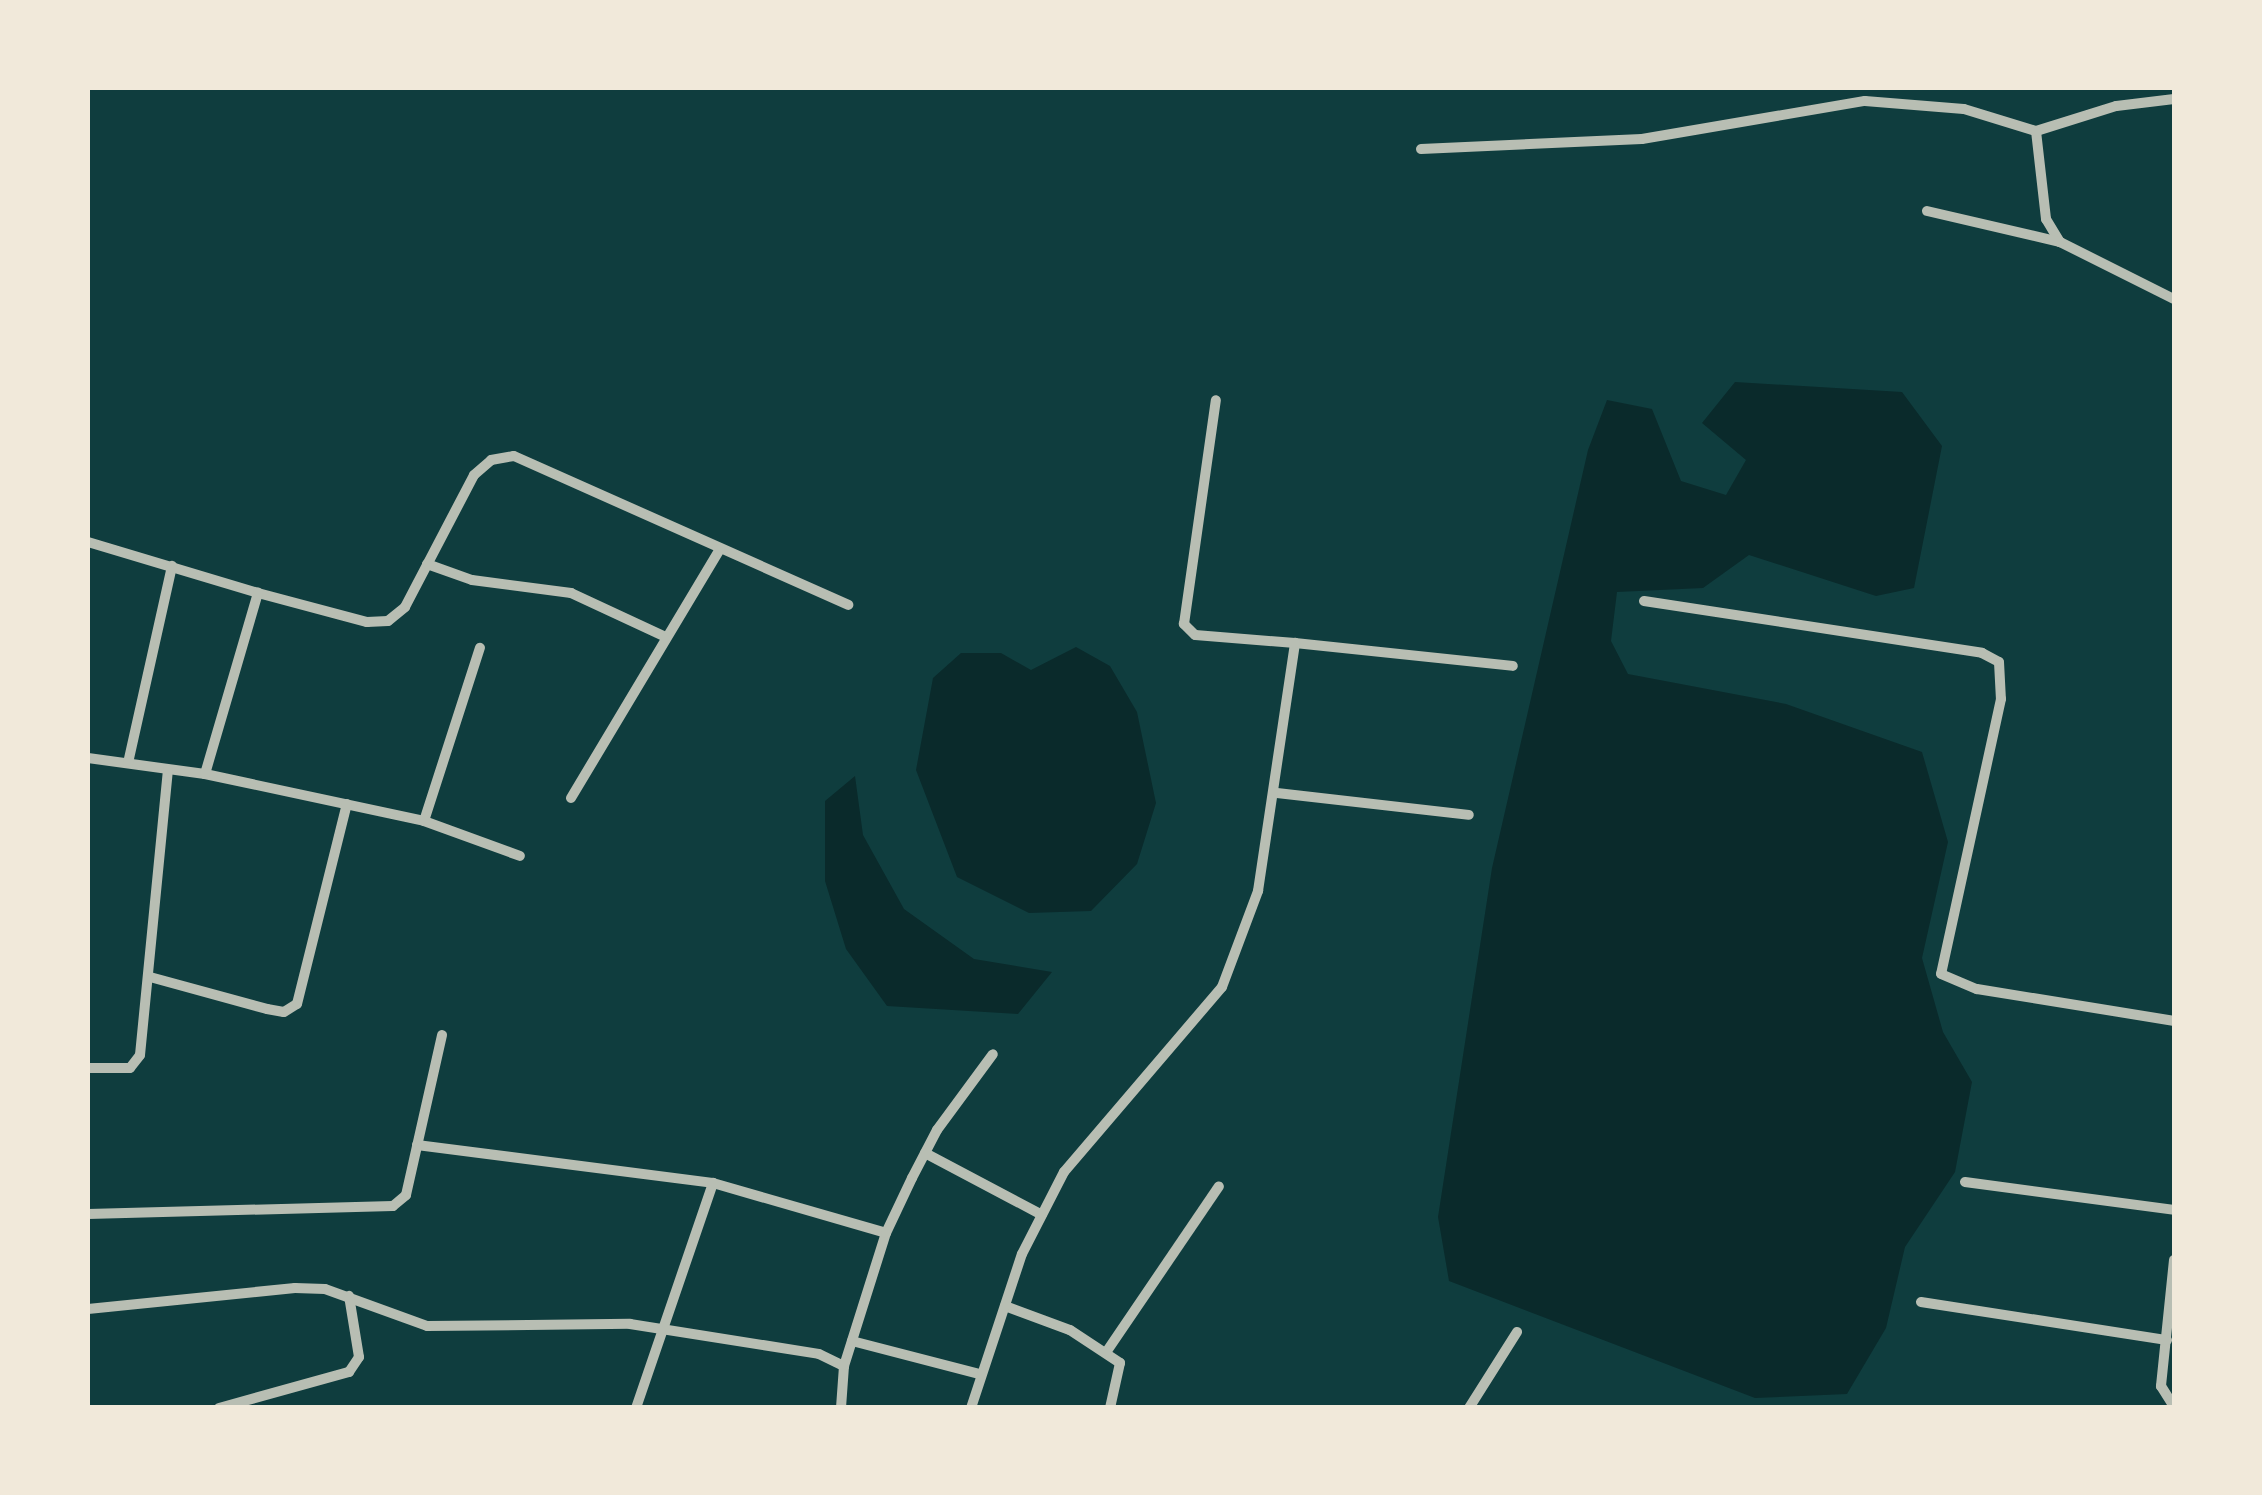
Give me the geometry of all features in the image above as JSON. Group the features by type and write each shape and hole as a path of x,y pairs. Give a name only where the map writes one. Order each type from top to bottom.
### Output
{"street":[{"path":"1421,149 1642,139 1865,101 1964,109 2036,130 2116,106 2174,98"},
{"path":"2036,130 2046,219 2060,242"},
{"path":"1927,211 2060,242 2174,298"},
{"path":"1216,400 1184,624 1196,635 1514,666"},
{"path":"88,542 367,622 388,621 405,607 474,475 491,460 514,456 848,606"},
{"path":"571,798 720,549"},
{"path":"427,564 472,580 572,593 666,637"},
{"path":"128,764 172,566"},
{"path":"205,774 258,593"},
{"path":"1644,600 1982,653 1999,662 2001,699 1942,974 1977,989 2174,1021"},
{"path":"971,1408 1005,1306 1042,1215 1094,1129 1192,1028 1222,987 1258,891 1276,793 1295,643"},
{"path":"424,820 480,648"},
{"path":"88,758 205,774 424,820 520,856"},
{"path":"88,1068 130,1068 140,1055 168,770"},
{"path":"1276,793 1469,815"},
{"path":"150,977 284,1012 298,1004 347,804"},
{"path":"88,1214 370,1212 406,1195 442,1035"},
{"path":"842,1408 844,1366 886,1234 925,1153 993,1054"},
{"path":"418,1145 713,1183 886,1234"},
{"path":"925,1153 1042,1215"},
{"path":"1965,1182 2174,1210"},
{"path":"636,1408 713,1183"},
{"path":"1107,1351 1219,1186"},
{"path":"2174,1260 2161,1386 2174,1407"},
{"path":"88,1309 295,1288 349,1296 427,1326 592,1321 784,1346 844,1366"},
{"path":"219,1408 349,1372 359,1356 349,1296"},
{"path":"1921,1302 2167,1340"},
{"path":"1005,1306 1107,1351 1120,1363 1122,1379 1110,1408"},
{"path":"1469,1408 1516,1332"},
{"path":"852,1341 980,1374"}],"water":[{"path":"1735,382 1902,392 1942,446 1914,588 1876,596 1749,555 1703,588 1617,592 1611,641 1628,674 1786,704 1922,752 1948,842 1922,958 1943,1032 1972,1082 1955,1172 1905,1247 1886,1328 1847,1394 1755,1398 1449,1281 1438,1217 1492,868 1588,450 1607,400 1652,409 1681,481 1726,495 1746,460 1702,423"},
{"path":"1076,647 1110,666 1137,712 1156,803 1137,864 1091,911 1029,913 957,877 916,770 933,678 961,653 1001,653 1031,670"},
{"path":"855,776 863,835 904,909 974,959 1052,972 1018,1014 887,1006 846,949 825,881 825,801"}]}
